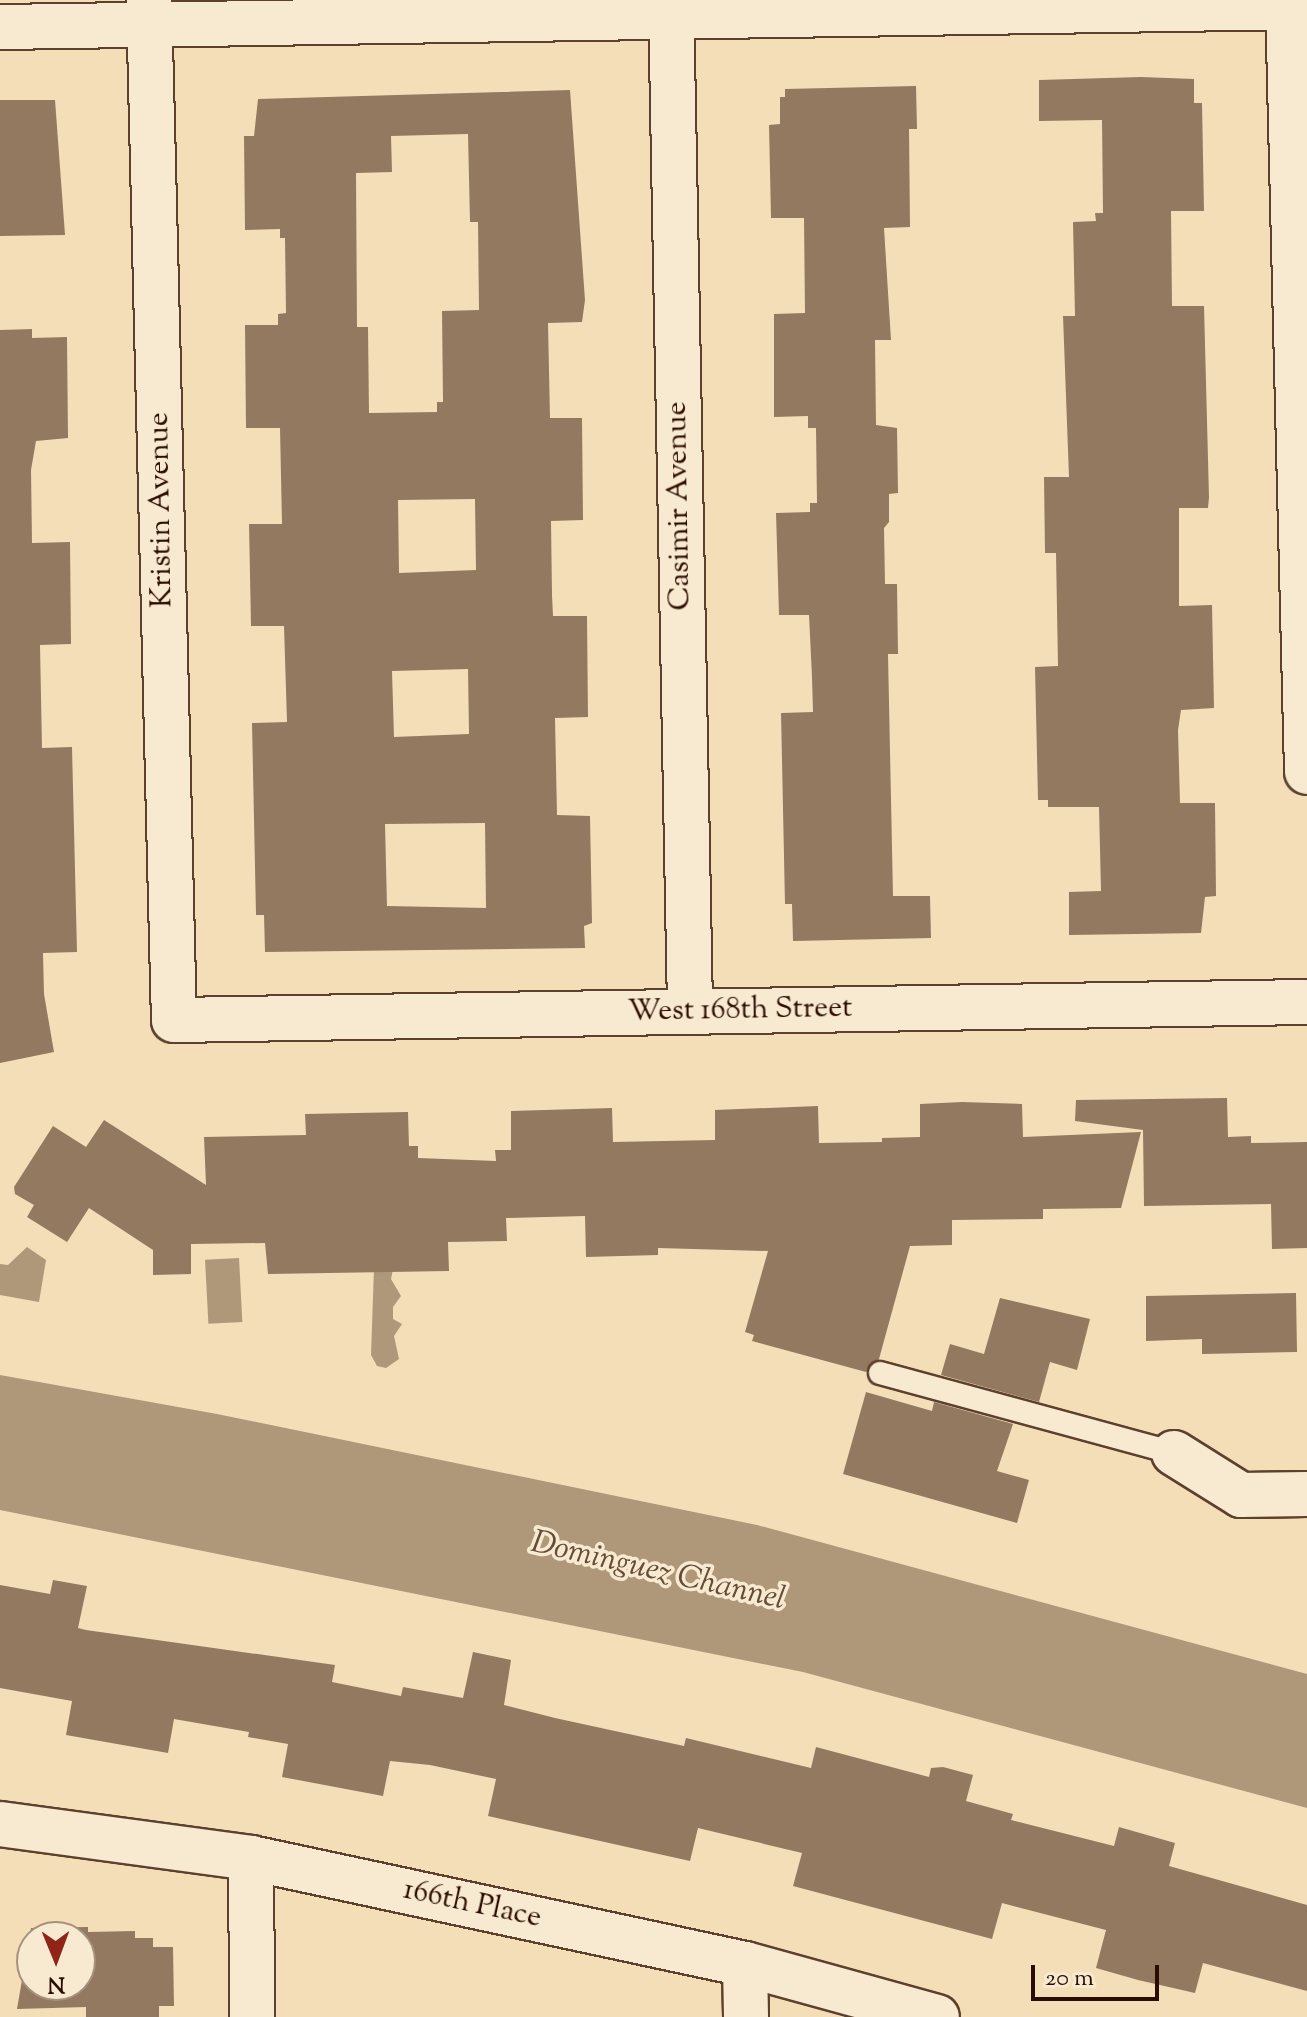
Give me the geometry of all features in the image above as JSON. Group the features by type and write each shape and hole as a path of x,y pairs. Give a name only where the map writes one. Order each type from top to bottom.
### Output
{"street":[{"path":"0,27 149,12 1294,5 1307,772"},
{"name":"Casimir Avenue","path":"671,8 690,1012"},
{"name":"Kristin Avenue","path":"149,12 174,1020"},
{"name":"West 168th Street","path":"174,1020 1307,1002"},
{"path":"1174,1453 1241,1495 1307,1494"},
{"name":"166th Place","path":"0,1824 251,1858 745,1964 937,2017"},
{"path":"251,1858 252,2017"},
{"path":"745,1964 746,2017"}],"lane":[{"path":"880,1373 1174,1453"}],"water":[{"path":"27,1247 46,1260 39,1302 0,1295 0,1264 8,1265"},
{"path":"239,1258 242,1322 208,1324 205,1260"},
{"path":"374,1268 393,1269 391,1279 401,1296 393,1307 393,1319 402,1324 394,1336 399,1359 386,1368 377,1366 371,1355"},
{"name":"Dominguez Channel","path":"0,1375 217,1414 757,1525 1307,1674 1307,1808 803,1672 0,1510"}],"building":[{"path":"1194,79 1194,103 1202,103 1204,211 1171,211 1172,306 1204,306 1209,497 1208,508 1179,508 1179,606 1212,605 1214,708 1181,710 1178,730 1180,803 1215,803 1216,896 1205,897 1201,933 1069,935 1069,892 1101,891 1099,807 1048,807 1048,800 1038,800 1035,667 1058,666 1056,553 1045,553 1044,477 1069,477 1063,316 1075,316 1073,222 1096,221 1095,213 1103,213 1102,120 1039,121 1039,80"},
{"path":"916,86 917,129 909,129 910,227 884,228 891,340 875,340 876,425 897,428 898,493 889,494 889,522 884,528 885,584 897,584 898,654 888,654 893,896 930,896 931,938 793,941 792,904 785,904 781,713 813,712 812,677 809,615 779,615 776,513 810,512 810,503 817,503 816,428 808,428 808,416 774,417 774,314 805,313 804,218 771,218 769,125 780,124 780,97 785,97 785,89"},
{"path":"570,90 585,300 582,322 548,323 550,418 582,418 583,520 551,521 552,595 553,616 587,616 588,717 555,718 557,815 590,816 592,923 584,926 585,948 265,952 264,915 256,915 252,723 287,722 284,626 251,626 249,524 282,524 280,428 246,428 245,325 278,325 278,314 286,313 285,238 280,238 280,229 245,230 244,136 254,136 258,99","holes":["468,134 470,222 478,222 479,310 442,311 443,402 437,402 437,412 369,413 368,327 357,327 356,173 392,172 391,136","475,499 476,570 399,573 398,500","468,669 469,734 394,737 392,671","485,823 486,908 387,906 385,824"]},
{"path":"0,100 55,100 65,235 0,236"},
{"path":"32,329 32,338 67,337 68,438 36,441 31,470 32,543 70,542 71,644 40,645 42,748 72,747 77,952 43,953 44,994 54,1052 0,1063 0,330"},
{"path":"1227,1098 1228,1137 1251,1136 1251,1143 1307,1142 1307,1248 1272,1249 1271,1204 1144,1206 1143,1130 1075,1121 1076,1100"},
{"path":"920,1104 1022,1104 1023,1137 1141,1132 1121,1208 1043,1209 1043,1219 952,1220 952,1245 910,1246 879,1359 866,1372 752,1341 754,1335 745,1332 768,1251 658,1248 658,1255 586,1257 585,1216 506,1218 507,1241 448,1242 449,1271 268,1274 265,1243 191,1244 191,1274 153,1275 153,1250 89,1208 67,1242 27,1217 34,1205 15,1194 14,1187 53,1126 86,1147 104,1120 206,1185 204,1137 306,1135 305,1114 408,1112 409,1146 418,1146 418,1158 496,1161 495,1150 511,1150 511,1111 612,1108 613,1142 715,1140 715,1110 818,1106 819,1143 882,1142 882,1138 920,1137"},
{"path":"1296,1293 1297,1352 1202,1354 1202,1339 1146,1341 1146,1296"},
{"path":"1000,1298 1090,1319 1077,1370 1050,1362 1039,1402 941,1375 950,1344 984,1354"},
{"path":"866,1392 932,1411 934,1402 1013,1424 997,1471 1029,1480 1017,1523 843,1474"},
{"path":"53,1580 87,1586 78,1628 86,1630 335,1665 332,1682 401,1696 403,1687 463,1698 473,1652 511,1660 504,1705 555,1718 684,1746 686,1738 811,1768 816,1747 929,1777 931,1768 943,1767 973,1775 966,1801 1013,1814 1011,1820 1114,1846 1119,1827 1175,1843 1169,1866 1307,1905 1307,1991 1203,1963 1195,1993 1138,1980 1096,1968 1106,1930 1002,1903 992,1939 793,1886 802,1853 698,1828 690,1861 488,1816 496,1779 430,1765 390,1761 383,1796 282,1777 288,1744 248,1737 249,1732 174,1719 168,1753 66,1735 72,1701 0,1688 0,1585 50,1594"},
{"path":"135,1931 135,1938 153,1938 153,1947 173,1947 174,2006 159,2006 159,2017 86,2017 86,2007 17,2009 18,2001 96,2001 96,1932"}]}
